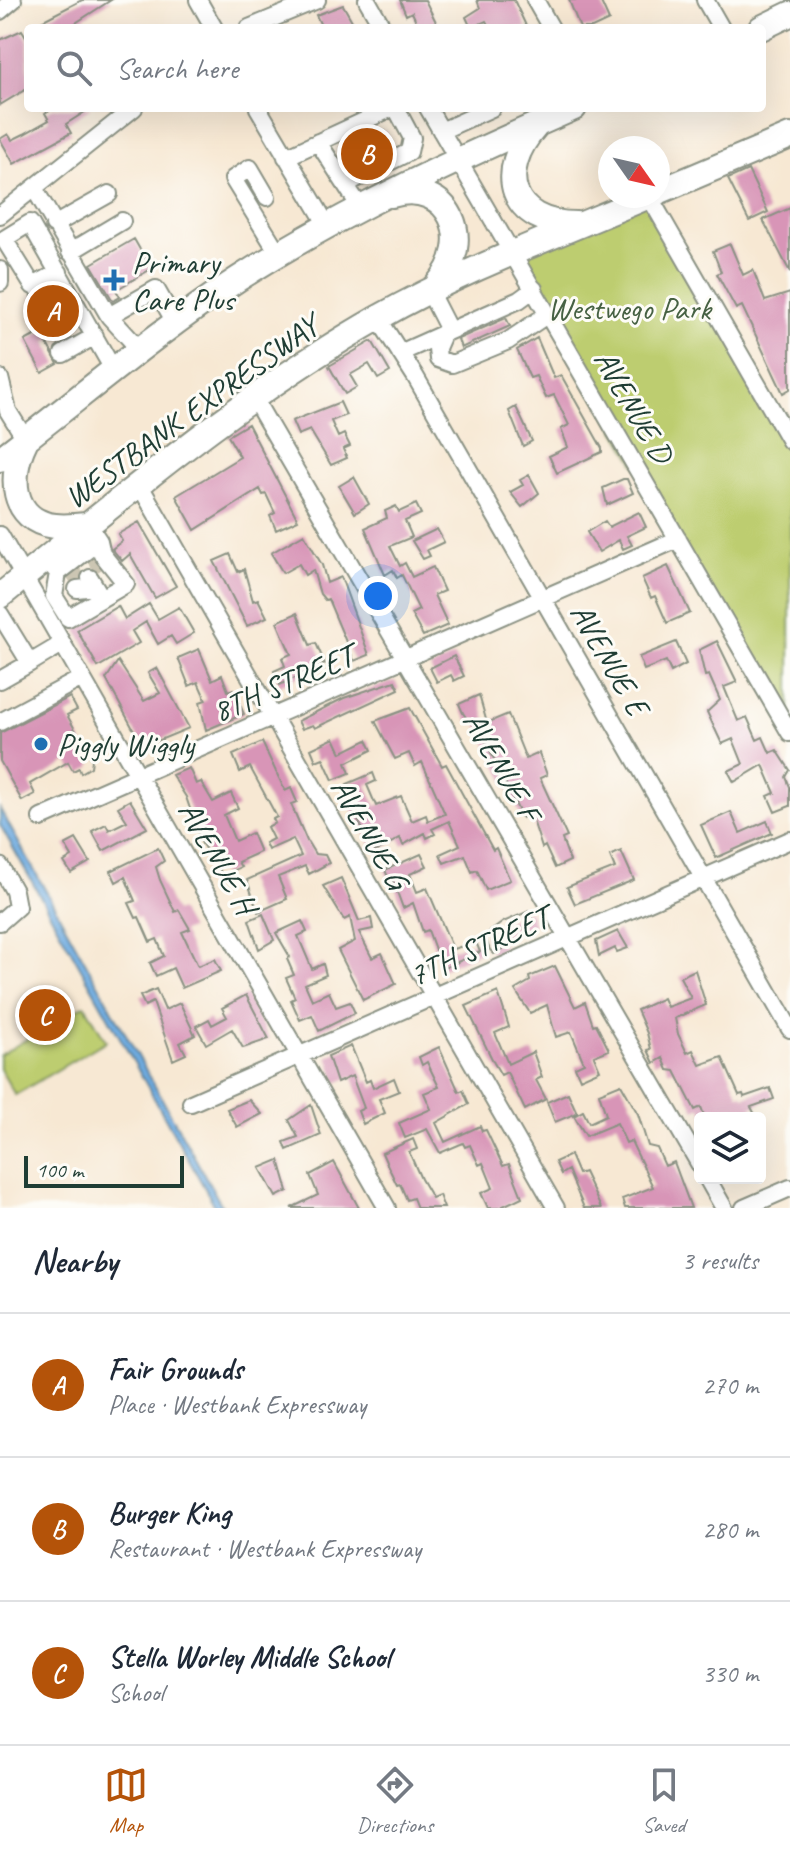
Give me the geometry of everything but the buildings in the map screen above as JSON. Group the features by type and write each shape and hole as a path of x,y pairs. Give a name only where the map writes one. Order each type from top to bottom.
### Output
{"highway":[{"path":"766,26 790,14"},
{"path":"0,459 140,350 279,254 365,204 457,159 533,116 554,112"},
{"path":"533,116 512,168 516,194 539,218 559,224 582,224"},
{"path":"670,188 787,144"},
{"path":"365,204 397,193 414,193 445,209 452,220 458,243 455,260 431,290"},
{"name":"WESTBANK EXPRESSWAY","path":"0,596 24,577 82,569 139,484 253,397 378,318 513,252 620,208"},
{"path":"26,440 13,479 15,492 28,515 55,526 82,569"}],"street":[{"path":"0,11 13,0"},
{"path":"198,0 212,24"},
{"path":"259,24 317,0"},
{"path":"367,0 381,24"},
{"path":"535,0 549,24"},
{"path":"705,0 719,24"},
{"path":"0,215 129,112"},
{"path":"260,112 327,225"},
{"path":"286,157 385,112"},
{"path":"396,112 412,138 409,152 425,175"},
{"name":"AVENUE D","path":"434,112 457,159 790,733"},
{"path":"441,131 483,112"},
{"path":"318,142 336,172 365,204"},
{"path":"348,183 409,152"},
{"path":"267,197 250,168 233,179 279,254"},
{"path":"34,188 109,316 140,350"},
{"path":"54,225 109,194"},
{"path":"656,208 790,441"},
{"path":"70,252 122,221"},
{"path":"0,270 0,283"},
{"path":"59,272 114,371"},
{"path":"109,316 156,289 176,324"},
{"path":"400,353 519,300 534,289"},
{"path":"431,290 446,331 437,348 438,359"},
{"path":"519,300 532,323"},
{"path":"425,341 427,351 452,364 516,337 548,314"},
{"name":"AVENUE E","path":"378,318 790,1029"},
{"path":"63,354 95,336"},
{"path":"0,378 7,396 4,410 26,440"},
{"name":"AVENUE F","path":"253,397 694,1155"},
{"name":"AVENUE G","path":"139,484 556,1208"},
{"name":"AVENUE H","path":"0,535 387,1208"},
{"name":"8TH STREET","path":"41,818 678,539"},
{"path":"82,569 68,618 54,596 82,569"},
{"path":"47,617 62,608"},
{"path":"0,614 30,663"},
{"path":"0,680 62,644"},
{"path":"0,722 82,678"},
{"name":"7TH STREET","path":"191,1103 790,840"},
{"path":"0,866 17,899 6,918"},
{"path":"710,1184 724,1208"},
{"path":"744,1208 790,1188"}],"green space":[{"name":"Westwego Park","path":"620,208 656,208 790,441 790,733 513,252"},
{"path":"85,1005 106,1041 15,1095 0,1069 0,1055"}],"water":[{"path":"0,809 223,1208 216,1208 0,825"}],"tunnel":[{"path":"93,556 102,569"},
{"path":"73,572 82,585"}],"place":[{"name":"Burger King","path":"367,154"},
{"name":"Primary Care Plus","path":"114,280"},
{"name":"Fair Grounds","path":"53,311"},
{"name":"Piggly Wiggly","path":"41,744"},
{"name":"Stella Worley Middle School","path":"45,1015"}]}
